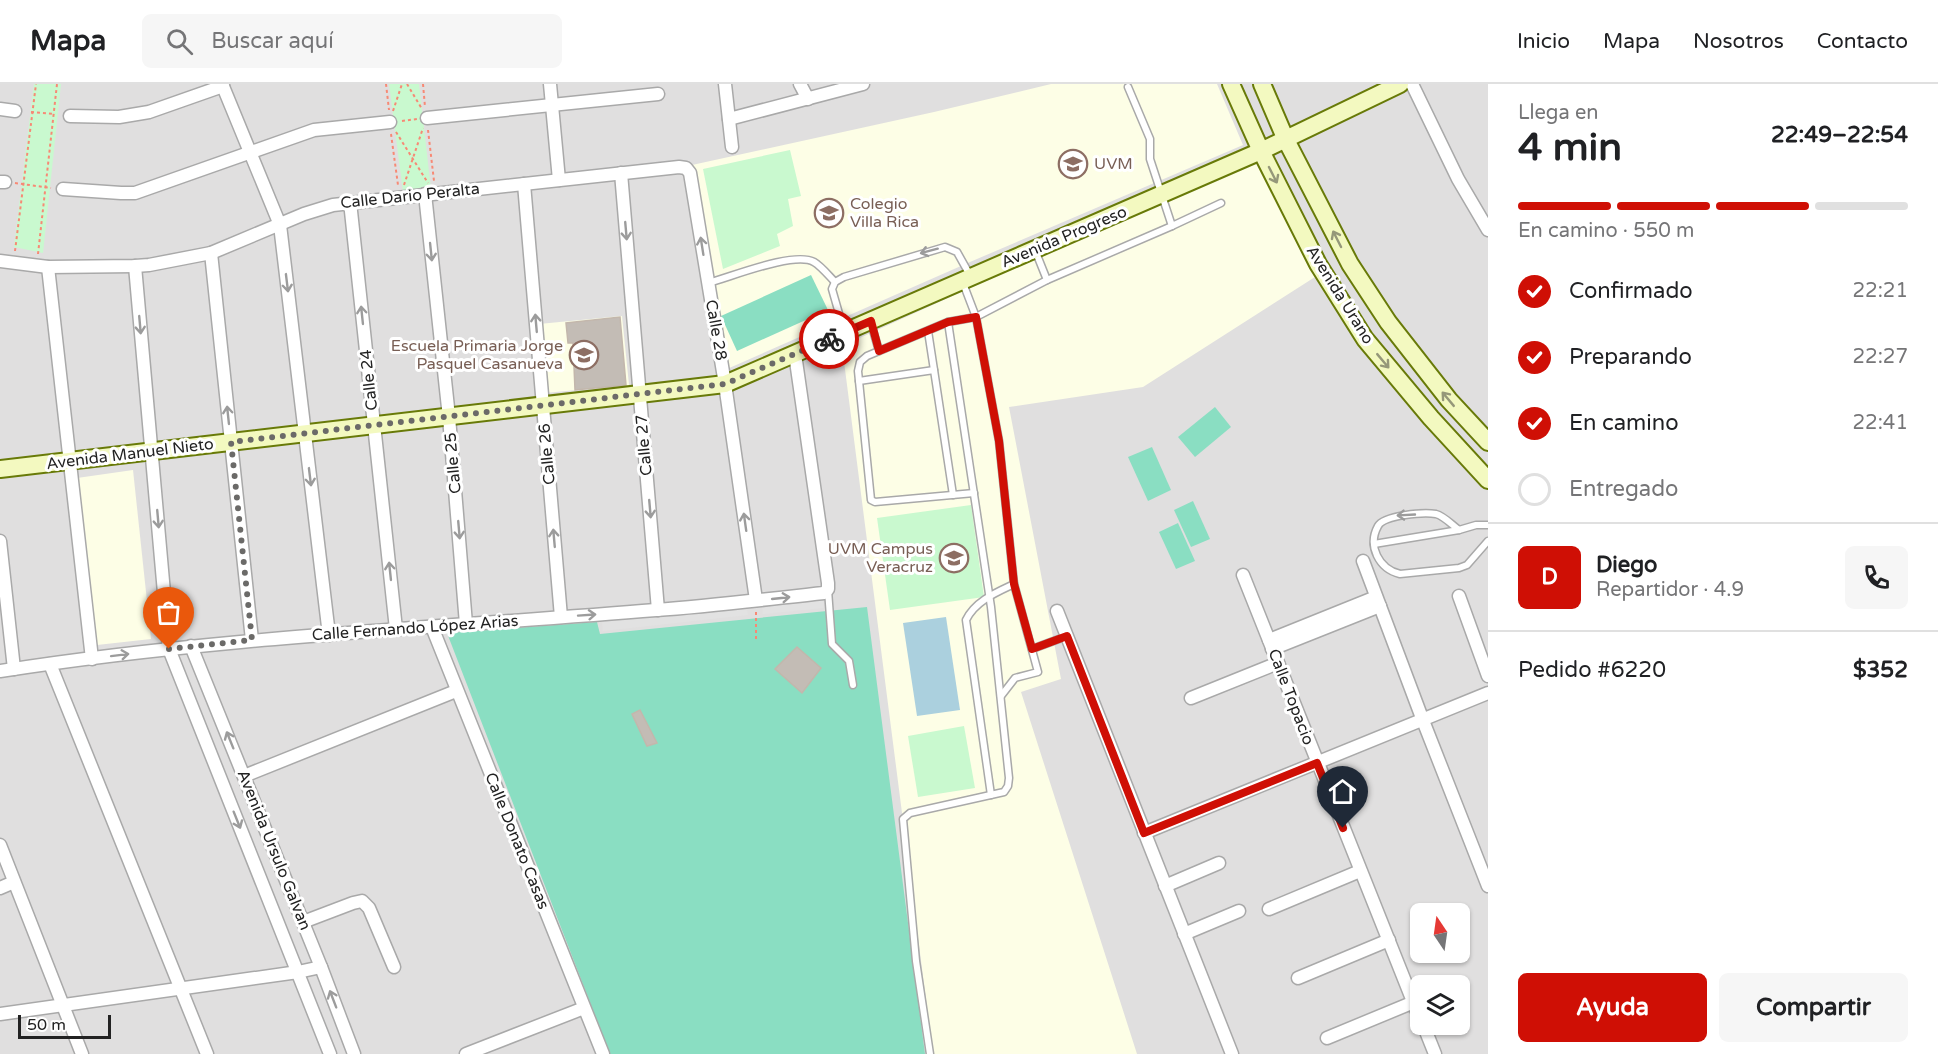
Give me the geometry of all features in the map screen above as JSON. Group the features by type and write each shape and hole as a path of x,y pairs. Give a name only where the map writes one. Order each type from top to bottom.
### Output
{"street":[{"path":"550,84 559,180"},
{"path":"725,84 732,147"},
{"path":"801,84 808,99"},
{"path":"729,119 863,84"},
{"name":"Avenida Urano","path":"1231,84 1261,151 1318,264 1365,339 1431,418 1488,479"},
{"name":"Avenida Urano","path":"1262,84 1286,140 1350,264 1388,322 1449,400 1488,442"},
{"name":"Avenida Progreso","path":"725,384 1286,140 1400,84"},
{"path":"1412,84 1458,178 1488,230"},
{"path":"70,116 119,117 149,112 222,85 280,225 328,635"},
{"path":"427,118 658,94"},
{"path":"0,109 15,111"},
{"path":"63,189 135,193 314,130 390,122"},
{"name":"Calle Dario Peralta","path":"0,261 43,267 135,266 211,253 304,214 333,205 679,166 686,168"},
{"name":"Calle 28","path":"686,168 690,173 725,384 756,600"},
{"name":"Calle 27","path":"621,173 658,610"},
{"name":"Calle 26","path":"524,184 561,617"},
{"name":"Calle 25","path":"430,194 466,624"},
{"name":"Calle 24","path":"350,202 396,629"},
{"path":"211,253 252,640"},
{"name":"Avenida Ursulo Galvan","path":"135,266 169,649 330,1054"},
{"path":"43,267 70,461 92,659"},
{"path":"795,354 828,589"},
{"name":"Avenida Manuel Nieto","path":"0,470 725,384"},
{"path":"0,541 14,669"},
{"path":"1363,561 1488,886"},
{"name":"Calle Topacio","path":"1244,575 1410,992"},
{"name":"Calle Fernando López Arias","path":"0,671 191,646 658,610 824,593 828,589"},
{"path":"1459,596 1488,676"},
{"path":"1270,644 1378,601"},
{"path":"1057,611 1232,1054"},
{"name":"Calle Donato Casas","path":"432,627 603,1054"},
{"name":"Avenida Ursulo Galvan","path":"191,646 354,1054"},
{"path":"1191,698 1278,663"},
{"path":"50,664 207,1054"},
{"path":"244,776 456,691"},
{"path":"1144,833 1488,693"},
{"path":"0,845 82,1054"},
{"path":"1165,886 1219,863"},
{"path":"1269,909 1360,871"},
{"path":"0,888 14,882"},
{"path":"303,922 362,901 369,908 394,967"},
{"path":"1184,934 1239,911"},
{"path":"1298,978 1389,940"},
{"path":"0,1014 321,967"},
{"path":"1327,1038 1410,1004"},
{"path":"466,1054 584,1008"},
{"path":"1427,1035 1435,1054"}],"lane":[{"path":"1128,87 1150,139 1150,159 1172,226"},
{"path":"974,493 875,502 871,500 859,381 860,363 867,356 948,322 976,317 1047,280 1221,203"},
{"path":"844,332 832,289 835,282 844,277 945,247 957,252 967,279 976,317 999,441 1014,584 1038,672 1015,678 1001,696"},
{"path":"1035,250 1047,280"},
{"path":"708,284 799,258 814,262 835,282"},
{"path":"871,321 879,351"},
{"path":"930,1054 916,961 902,823 905,815 910,813 1004,792 1009,778 989,596 948,322"},
{"path":"928,331 953,495"},
{"path":"859,381 934,370"},
{"path":"1459,530 1438,514 1393,516 1378,525 1374,544 1378,559 1391,572 1400,574 1459,568 1467,564 1488,541"},
{"path":"1374,544 1459,530 1476,525 1488,525"},
{"path":"991,795 966,620 973,608 989,596 1014,584"},
{"path":"828,589 832,644 849,661 853,685"},
{"path":"1032,649 1067,636"}],"path":[{"path":"14,263 36,84"},
{"path":"43,267 46,187 57,84"},
{"path":"386,84 400,196"},
{"path":"390,122 402,84"},
{"path":"400,196 427,118 408,84"},
{"path":"423,84 427,118 430,194"},
{"path":"15,111 70,116"},
{"path":"390,122 427,118"},
{"path":"390,122 413,158 430,194"},
{"path":"2,182 63,189"},
{"path":"756,600 756,639"}],"shaded area":[{"path":"0,84 1488,84 1488,1054 0,1054"},
{"path":"1051,84 1217,84 1243,145 727,369 692,165"},
{"name":"UVM Campus Veracruz","path":"1261,156 1315,277 1143,387 1009,407 1061,679 1021,692 1137,1054 933,1054 842,346"},
{"name":"Escuela Primaria Jorge Pasquel Casanueva","path":"622,316 629,385 545,393 539,324"},
{"path":"133,470 151,639 97,645 77,478"},
{"path":"823,598 824,608 763,614 762,604"},
{"path":"746,606 748,615 603,631 602,622"}],"green space":[{"path":"34,84 61,84 43,253 14,247"},
{"path":"389,84 419,84 431,189 403,192"},
{"path":"790,150 801,196 788,199 793,226 777,234 780,246 723,269 703,169"},
{"path":"811,275 828,310 737,351 721,316"},
{"path":"1215,407 1231,427 1195,457 1178,437"},
{"path":"1152,447 1171,490 1148,501 1128,457"},
{"path":"1193,501 1210,539 1191,547 1174,510"},
{"path":"971,505 984,597 890,610 877,518"},
{"path":"1178,523 1195,561 1176,569 1159,532"},
{"path":"867,607 925,1054 610,1054 447,633 597,622 600,634"},
{"path":"964,726 975,788 918,797 908,736"}],"water":[{"path":"946,617 960,710 917,716 903,623"}],"building":[{"name":"Escuela Primaria Jorge Pasquel Casanueva","path":"620,317 626,385 575,390 573,343 568,343 566,323"},
{"path":"797,647 821,668 802,693 775,669"},
{"path":"640,710 657,743 647,746 632,714"}],"way so far":[{"path":"169,649 252,640 231,442 725,384 829,339"}],"place":[{"name":"UVM","path":"1073,164"},
{"name":"Colegio Villa Rica","path":"829,213"},
{"name":"Escuela Primaria Jorge Pasquel Casanueva","path":"584,355"},
{"name":"UVM Campus Veracruz","path":"954,558"}],"route":[{"path":"829,339 871,321 879,351 948,322 976,317 999,441 1014,584 1032,649 1067,636 1144,833 1317,763 1343,828"}]}
